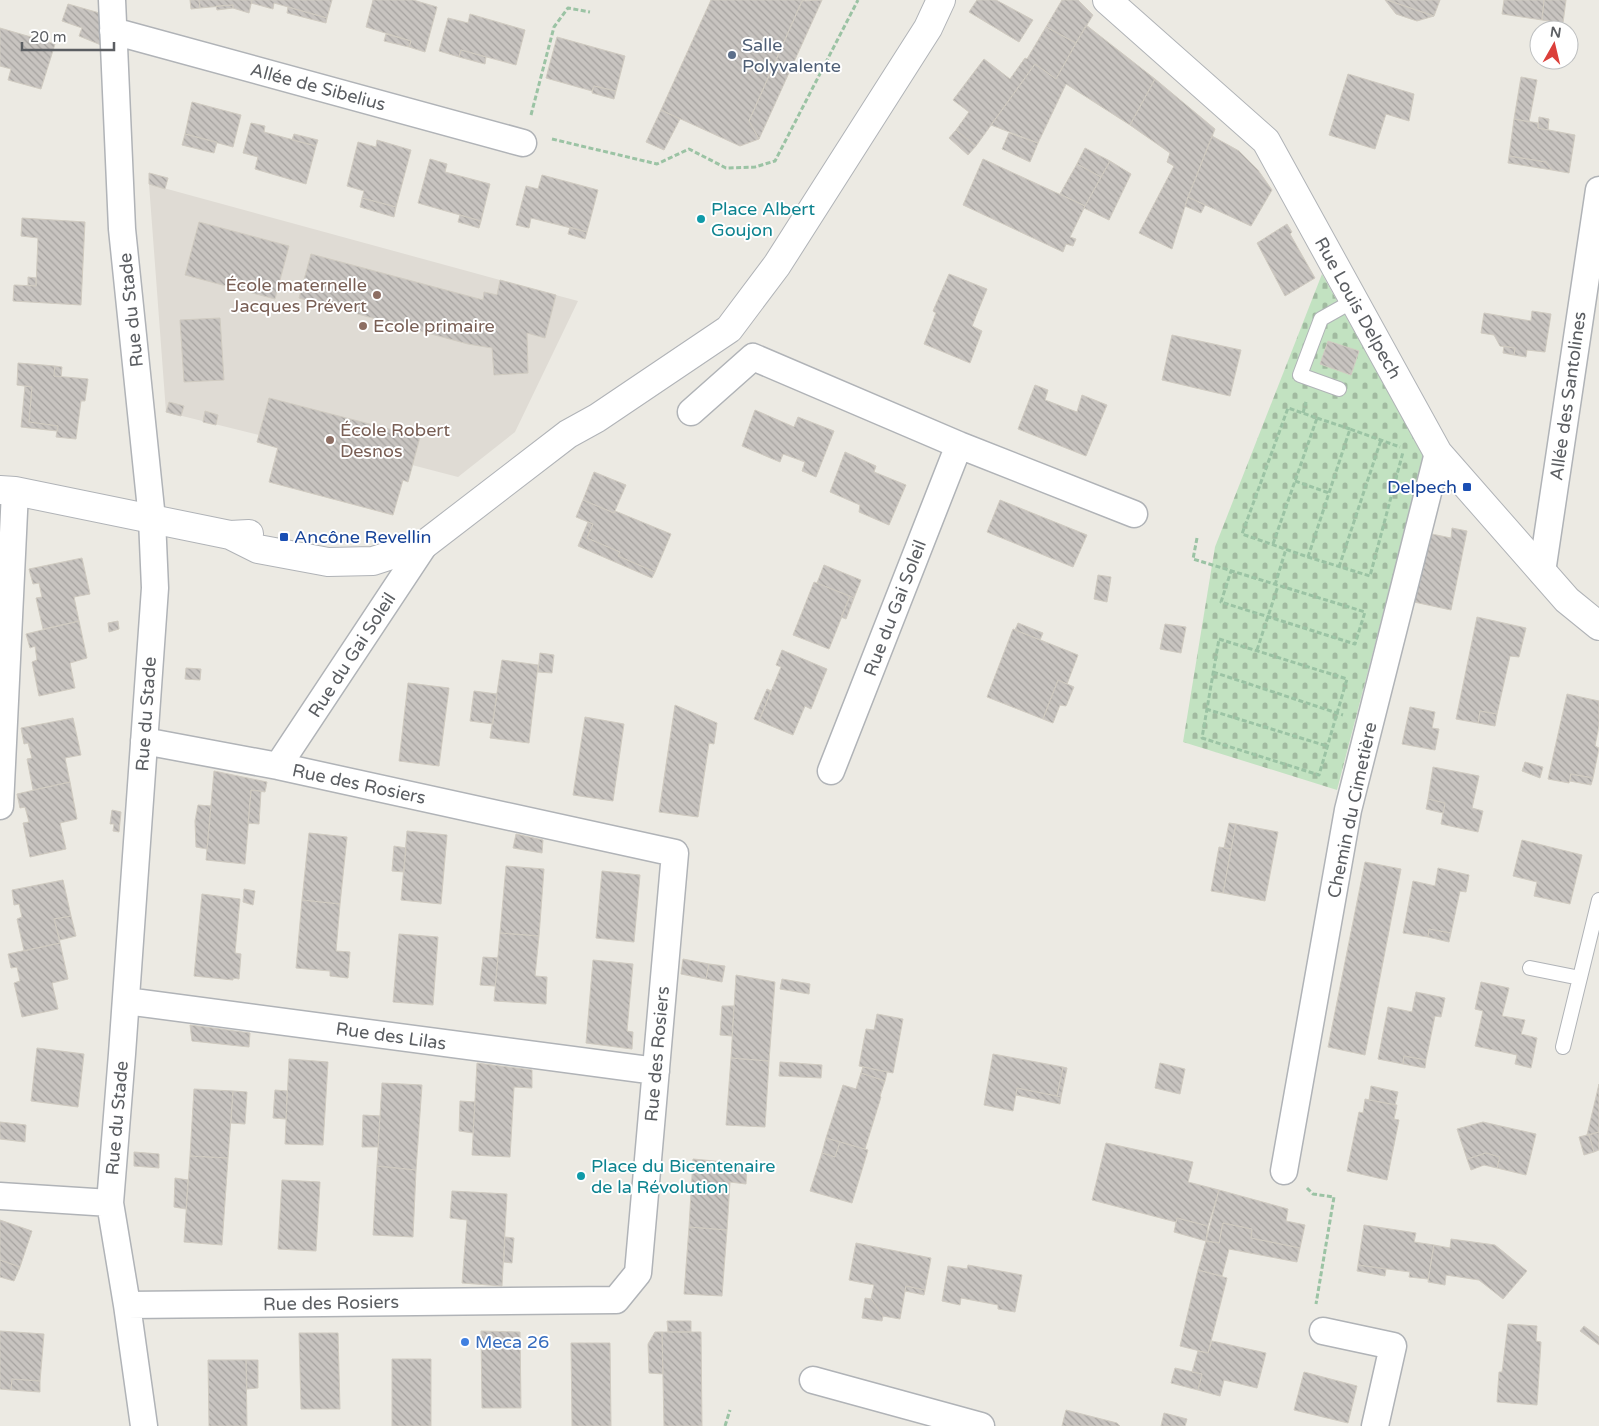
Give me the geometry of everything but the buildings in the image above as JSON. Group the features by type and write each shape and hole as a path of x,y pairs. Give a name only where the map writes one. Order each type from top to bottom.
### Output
{"street":[{"name":"Rue du Stade","path":"112,0 122,229 152,519 155,588 110,1203 144,1426"},
{"path":"0,806 8,490 230,535 262,534 284,537 332,548 373,562 425,544 568,434 597,418 729,329 777,265 928,28 941,0"},
{"name":"Rue Louis Delpech","path":"1108,0 1266,142 1438,453 1566,600 1599,626"},
{"name":"Allée de Sibelius","path":"113,31 523,142"},
{"name":"Allée des Santolines","path":"1542,572 1599,190"},
{"path":"729,329 754,357 958,445 1134,514"},
{"path":"691,412 754,357"},
{"name":"Rue du Gai Soleil","path":"831,772 958,445"},
{"name":"Chemin du Cimetière","path":"1284,1171 1348,810 1438,453"},
{"name":"Rue du Gai Soleil","path":"278,766 425,544"},
{"name":"Rue des Rosiers","path":"127,1305 616,1300 638,1273 675,853 278,766 144,741"},
{"name":"Rue des Lilas","path":"126,1001 656,1072"},
{"path":"0,1196 110,1203"},
{"path":"1323,1331 1393,1346 1375,1426"},
{"path":"813,1380 981,1426"}],"lane":[{"path":"1339,389 1300,375 1321,319 1353,301"},
{"path":"1563,1047 1599,900"},
{"path":"1530,968 1580,978"}],"path":[{"path":"523,142 538,135 657,164 689,149 726,168 755,167 776,161 858,0"},
{"path":"523,142 554,27 568,8 590,12"},
{"path":"1288,408 1317,418 1404,448 1370,576 1242,534 1288,408"},
{"path":"1273,544 1317,418"},
{"path":"1308,557 1350,430"},
{"path":"1339,567 1381,440"},
{"path":"1295,481 1329,493"},
{"path":"1197,538 1193,559 1365,612 1355,644 1221,602 1231,571"},
{"path":"1257,650 1286,549"},
{"path":"1219,638 1347,680 1319,775 1202,738 1213,672 1219,638"},
{"path":"1213,672 1370,724"},
{"path":"1206,709 1327,746"},
{"path":"1284,1171 1313,1194 1334,1196 1315,1309 1323,1331"},
{"path":"725,1426 730,1410"}],"shaded area":[{"name":"Ecole primaire","path":"149,184 578,301 515,432 458,477 412,465 408,482 403,480 393,515 269,482 277,448 257,442 259,435 166,412"}],"green space":[{"path":"1322,274 1424,456 1337,790 1183,742 1215,547"}],"place":[{"name":"Salle Polyvalente","path":"732,55"},
{"name":"Place Albert Goujon","path":"701,219"},
{"name":"École maternelle Jacques Prévert","path":"377,295"},
{"name":"Ecole primaire","path":"363,326"},
{"name":"École Robert Desnos","path":"330,440"},
{"name":"Delpech","path":"1467,487"},
{"name":"Ancône Revellin","path":"284,537"},
{"name":"Place du Bicentenaire de la Révolution","path":"581,1176"},
{"name":"Meca 26","path":"465,1342"}]}
